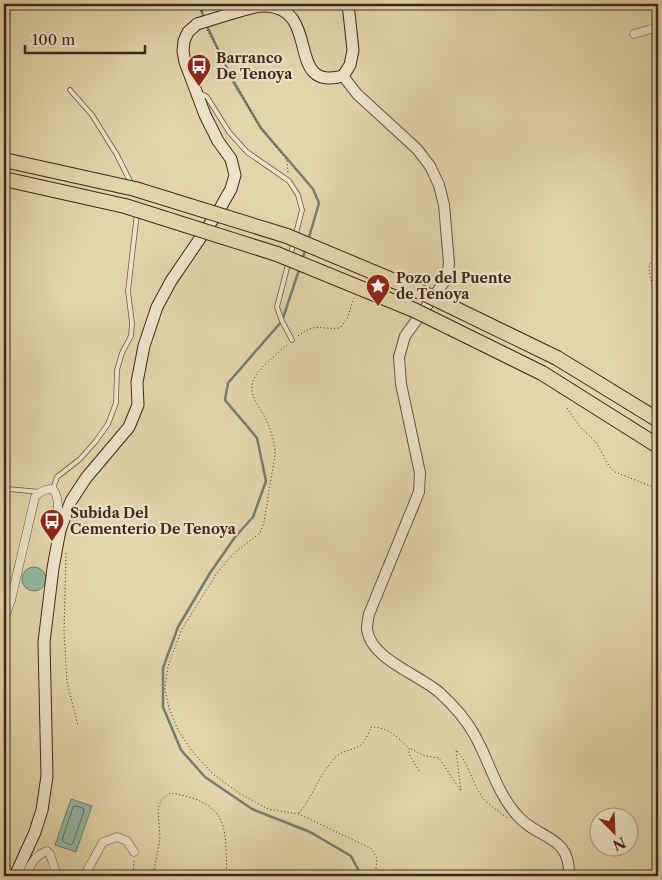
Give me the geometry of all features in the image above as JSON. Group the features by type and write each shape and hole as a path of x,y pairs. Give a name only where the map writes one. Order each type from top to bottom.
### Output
{"highway":[{"path":"4,160 134,189 287,236 423,292 558,358 658,420"},
{"path":"4,179 125,206 277,254 414,310 542,374 658,446"}],"main road":[{"path":"15,876 35,832 42,810 47,776 44,642 52,568 63,521 71,501 86,478 129,427 138,405 138,382 144,346 158,307 171,281 218,212 231,189 235,175 231,159 218,141 195,91 183,51 184,41 188,32 233,13 266,6 282,9 293,18 299,28 306,62 316,75 329,80 342,76 350,65 353,50 348,4"}],"street":[{"path":"634,34 657,28 658,43"},
{"path":"342,76 357,94 416,149 430,166 439,185 444,205 449,263 447,278 405,336 399,357 401,384 420,473 419,492 369,614 367,629 371,642 382,654 438,691 459,712 474,734 506,801 518,816 556,841 564,850 570,866 570,876"},
{"path":"4,620 11,600 35,497 40,492 46,489 53,489 59,502 58,515 63,521"},
{"path":"84,876 103,842 117,837 126,841 134,852"},
{"path":"26,876 31,863 39,854 47,851 50,854 57,876"}],"lane":[{"path":"70,90 92,115 117,155 134,191"},
{"path":"195,91 207,97 229,132 246,152 289,181 298,195 302,210 277,307 292,340"},
{"path":"53,489 57,477 80,459 96,441 108,424 116,403 117,370 122,353 131,336 132,323 128,291 139,200"},
{"path":"4,485 8,489 40,492"}],"path":[{"path":"199,4 201,12"},
{"path":"201,26 260,128 287,160 289,181"},
{"path":"656,260 649,265 650,276 658,302"},
{"path":"355,296 347,319 340,328 332,329 317,326 305,330 257,373 252,383 252,395 267,421 275,445 264,522 260,533 233,554 218,573 182,629 168,666 165,689 169,708 178,730 191,750 212,774 239,793 268,809 299,814 372,849 377,860 375,876"},
{"path":"567,408 580,427 596,442 609,466 615,472 658,489"},
{"path":"67,545 64,633 67,682 78,726"},
{"path":"299,814 321,774 337,755 355,749 364,743 371,727 382,727 409,748 425,756 439,758 461,791 456,750 464,758 473,780 483,797 511,822"},
{"path":"409,748 409,754 419,771"},
{"path":"153,876 160,839 158,808 162,799 170,793 185,795 204,803 216,814 223,826 227,876"},
{"path":"133,876 134,852"}],"water":[{"path":"34,567 39,568 45,574 45,584 39,590 34,591 29,590 23,584 22,579 23,574 29,568"},
{"path":"71,799 92,806 76,852 55,845"}],"waterway":[{"name":"Barranco De Tenoya","path":"200,4 204,19"},
{"name":"Barranco De Tenoya","path":"206,24 234,83 261,128 313,189 319,203 308,241"},
{"name":"Barranco De Tenoya","path":"302,260 306,248"},
{"name":"Barranco De Tenoya","path":"300,267 282,321 228,383 225,400 257,438 266,481 253,517 235,537 210,573 178,627 163,668 163,707 181,750 205,777 252,809 310,832 351,856 360,876"}],"place":[{"name":"Barranco De Tenoya","path":"199,87"},
{"name":"Pozo del Puente de Tenoya","path":"378,307"},
{"name":"Subida Del Cementerio De Tenoya","path":"52,542"}]}
